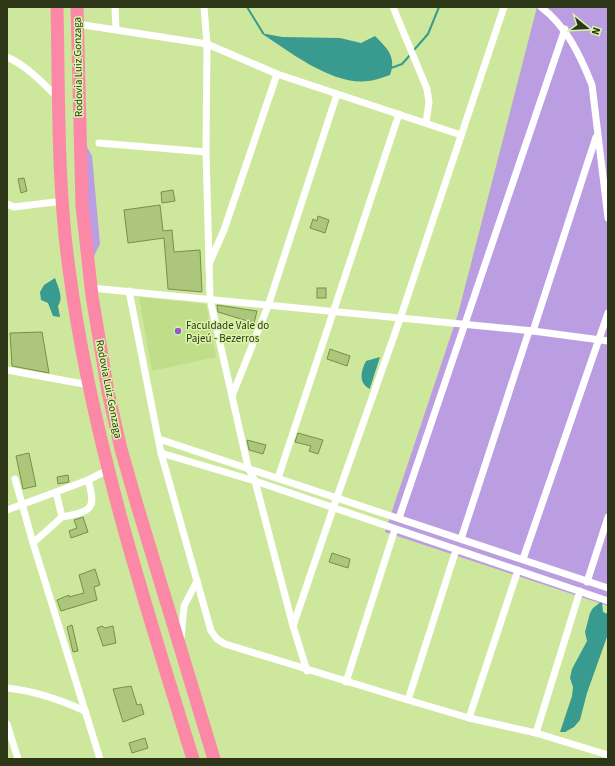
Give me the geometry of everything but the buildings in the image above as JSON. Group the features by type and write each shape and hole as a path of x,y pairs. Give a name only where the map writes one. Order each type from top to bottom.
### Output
{"highway":[{"name":"Rodovia Luiz Gonzaga","path":"57,7 62,201 76,322 108,470 193,759"},
{"name":"Rodovia Luiz Gonzaga","path":"77,7 82,206 91,288 108,392 121,449 214,759"}],"street":[{"path":"115,7 116,29"},
{"path":"204,7 207,44 206,152 210,299 248,468 255,481 293,626 307,671"},
{"path":"393,7 427,89 429,102 426,123"},
{"path":"293,626 400,319 504,7"},
{"path":"541,7 565,29 585,67 592,85 608,218"},
{"path":"77,24 207,44 278,74 462,134"},
{"path":"399,518 565,29"},
{"path":"7,57 37,77 60,100"},
{"path":"208,266 224,230 278,74"},
{"path":"232,396 268,306 337,94"},
{"path":"278,478 399,114"},
{"path":"461,539 597,135"},
{"path":"99,143 206,152"},
{"path":"7,204 14,207 62,201"},
{"path":"91,288 531,331 608,341"},
{"path":"129,291 161,453 196,581 211,631 217,640 307,671 470,718 536,733 608,755"},
{"path":"523,559 608,313"},
{"path":"7,370 89,385"},
{"path":"159,439 608,588"},
{"path":"161,453 255,481 608,601"},
{"path":"7,510 88,480 108,470"},
{"path":"15,479 33,543 100,759"},
{"path":"33,543 62,517 80,513 91,505 93,498 88,480"},
{"path":"56,492 62,517"},
{"path":"587,582 608,517"},
{"path":"346,682 396,529"},
{"path":"408,700 456,550"},
{"path":"470,718 518,570"},
{"path":"180,645 184,606 196,581"},
{"path":"536,733 580,591"},
{"path":"7,688 31,691 56,698 85,711"},
{"path":"7,724 18,759"}],"shaded area":[{"path":"537,7 608,7 608,606 385,532 458,314"},
{"path":"85,143 92,156 100,244 90,264"},
{"name":"Faculdade Vale do Pajeú - Bezerros","path":"139,297 206,304 216,357 152,371"}],"water":[{"path":"261,33 282,37 340,38 361,43 375,36 390,53 392,69 390,75 369,81 355,81 341,78 312,66"},
{"path":"55,278 60,296 60,303 58,306 60,317 53,316 48,303 41,300 40,292 44,285"},
{"path":"380,357 370,389 362,380 363,369 366,361"},
{"path":"602,601 603,612 608,614 608,634 587,693 580,720 574,727 565,732 560,732 572,696 573,687 570,678 572,669 587,641 585,632 590,613 593,608"}],"waterway":[{"path":"247,7 263,33"},
{"path":"414,50 428,34 439,7"},
{"path":"391,68 402,64 411,54"}],"place":[{"name":"Faculdade Vale do Pajeú - Bezerros","path":"178,331"}]}
